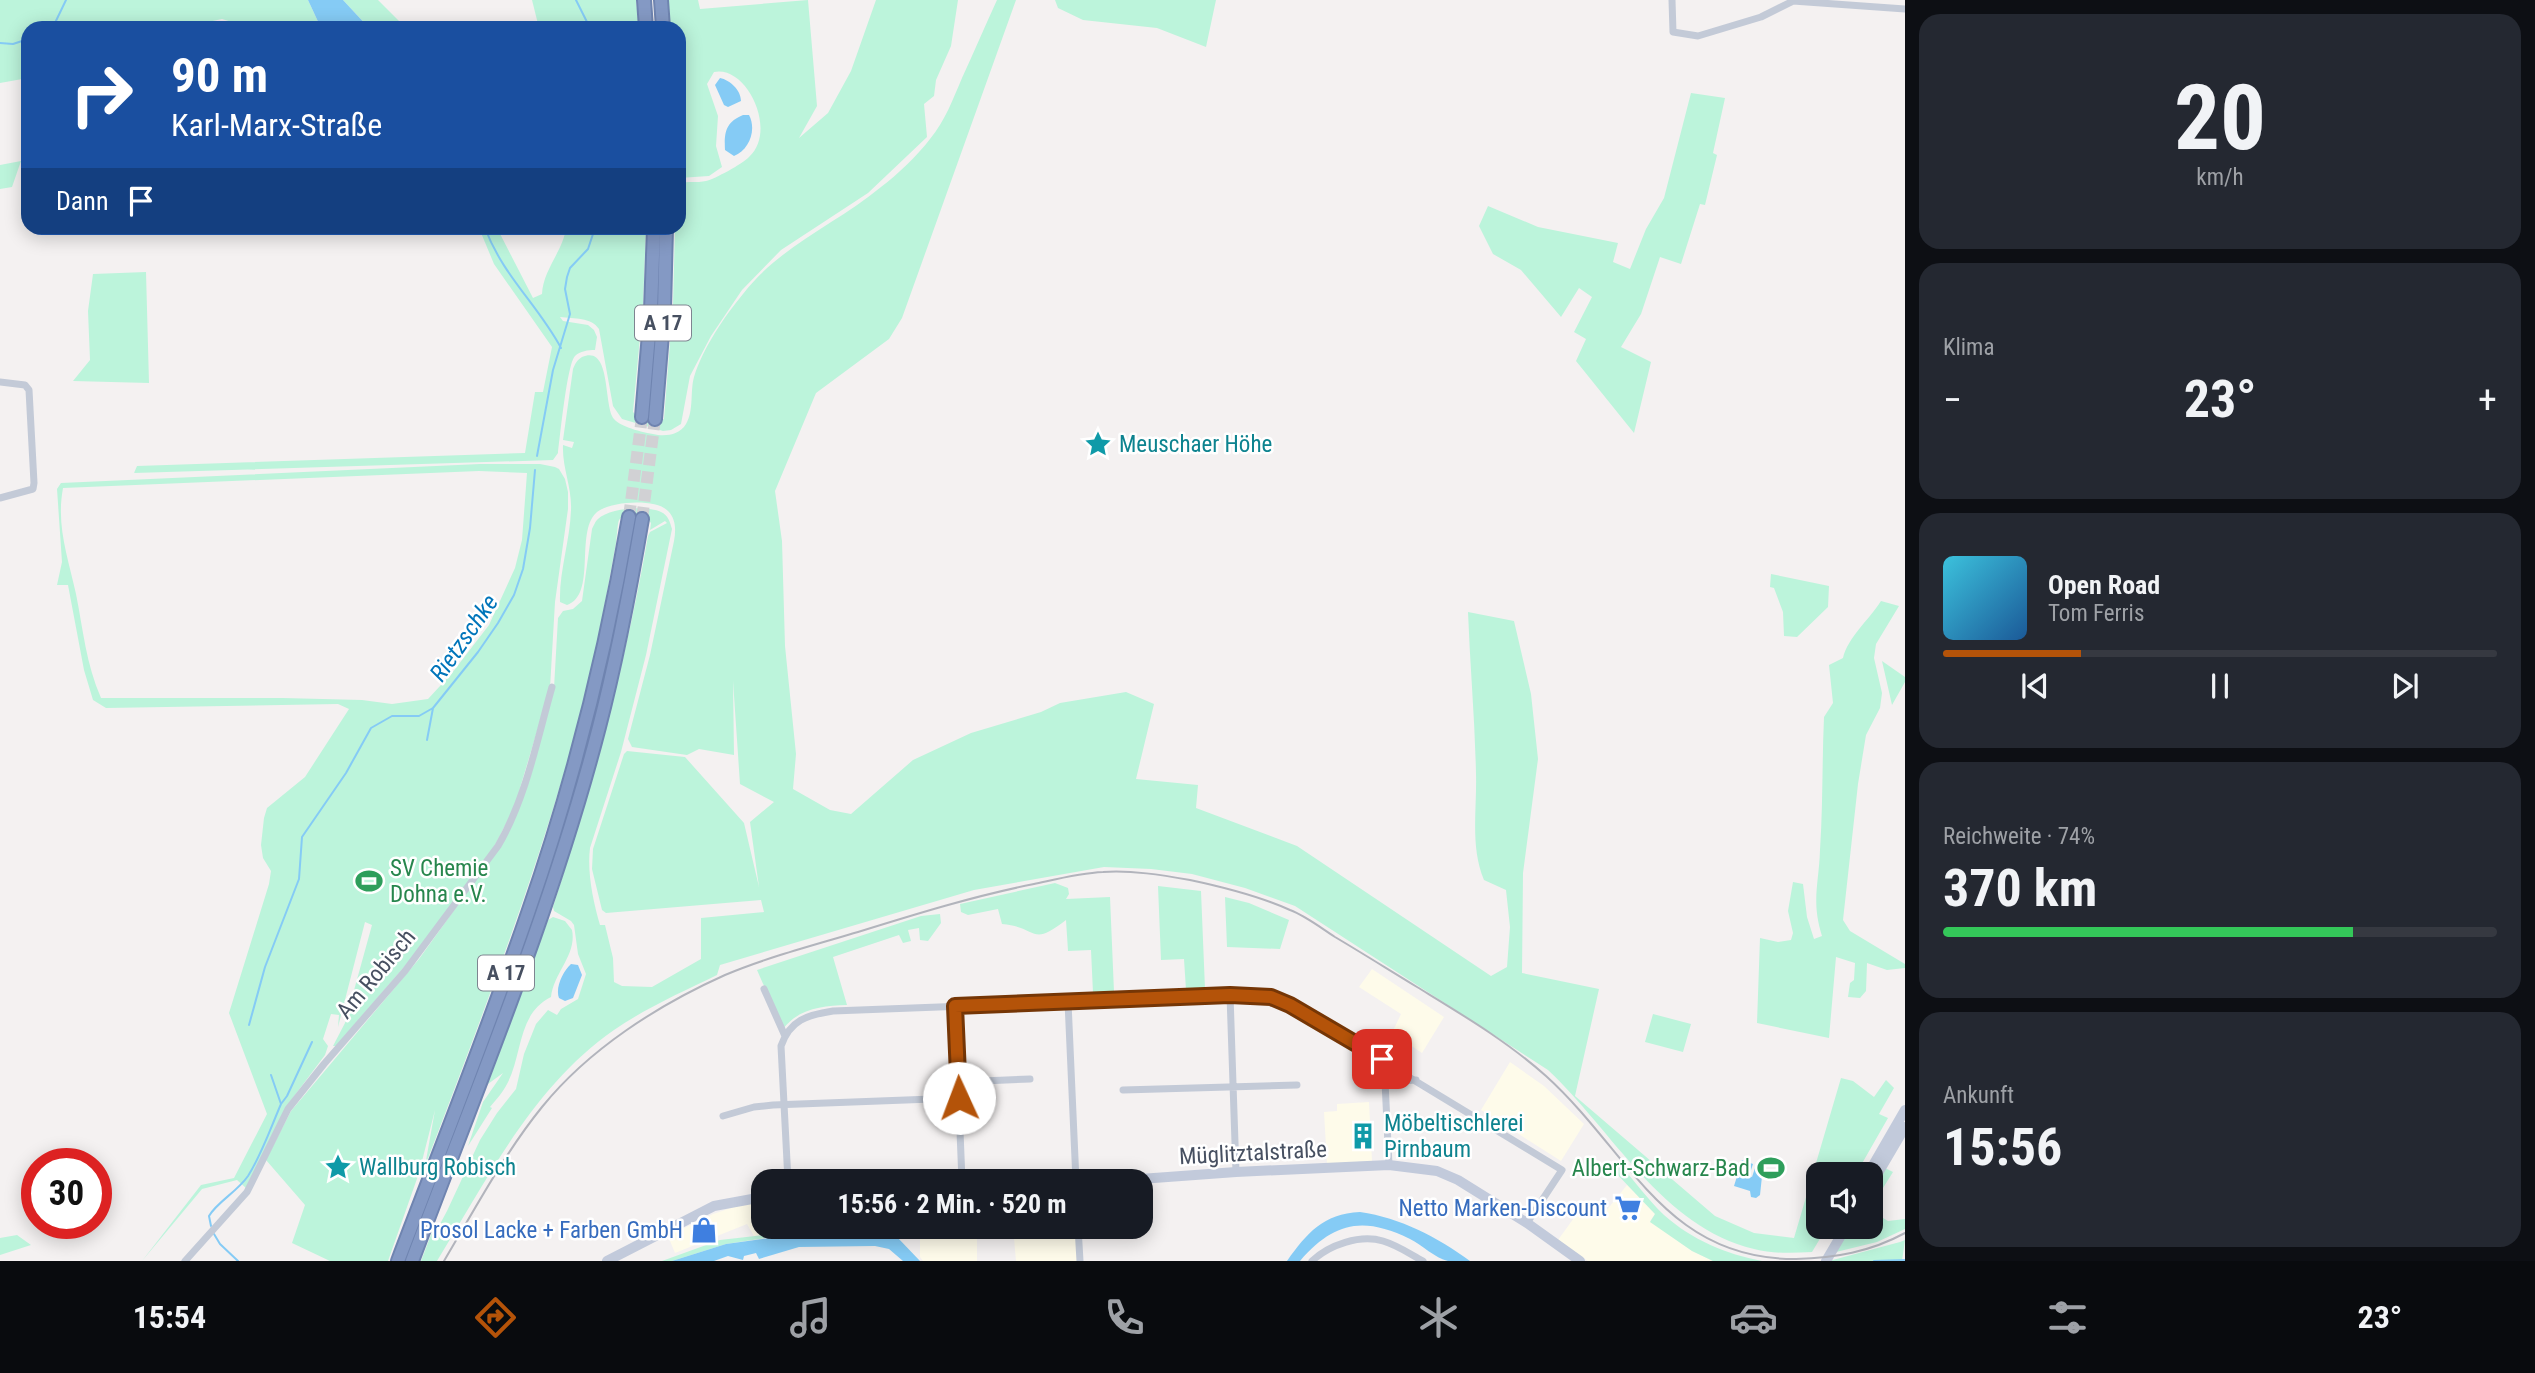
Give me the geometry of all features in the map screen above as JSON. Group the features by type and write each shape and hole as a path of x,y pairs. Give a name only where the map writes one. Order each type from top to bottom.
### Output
{"highway":[{"path":"644,0 646,21"},
{"path":"661,0 662,21"},
{"name":"A 17","path":"653,235 649,418 664,310 666,235"},
{"name":"A 17","path":"398,1261 524,923 557,821 636,518 614,664 574,813 543,909 412,1261"}],"main road":[{"path":"1875,1162 1905,1110"},
{"path":"1883,1165 1905,1127"},
{"name":"Müglitztalstraße","path":"1153,1178 1389,1165 1437,1171 1458,1180 1527,1223 1580,1261"},
{"path":"607,1261 714,1206 751,1199"},
{"path":"1819,1261 1831,1239"},
{"path":"1826,1261 1839,1239"}],"street":[{"path":"1672,0 1673,32 1698,36 1761,17 1792,1 1905,9"},
{"path":"0,382 24,385 29,390 34,484 33,489 0,498"},
{"name":"Am Robisch","path":"185,1261 247,1192 289,1110 324,1064 431,939 498,846 516,808 552,687"},
{"path":"764,989 785,1036"},
{"path":"1230,995 1236,1172"},
{"path":"787,1169 781,1046 785,1036 798,1020 815,1014 955,1006 1230,995 1271,997 1290,1005 1562,1170 1527,1223"},
{"path":"1068,1002 1075,1169"},
{"path":"955,1006 962,1169"},
{"path":"1384,1061 1389,1165"},
{"path":"958,1082 1030,1079"},
{"path":"1385,1082 1416,1080"},
{"path":"1123,1090 1297,1085"},
{"path":"723,1116 754,1107 959,1098"},
{"path":"1079,1239 1080,1261"},
{"path":"1312,1261 1319,1254 1339,1245 1372,1239 1393,1244 1423,1261"}],"shaded area":[{"path":"1372,969 1444,1017 1422,1053 1392,1033 1401,1014 1359,987"},
{"path":"1510,1062 1544,1086 1584,1124 1561,1161 1481,1110"},
{"path":"1369,1102 1372,1161 1327,1164 1324,1112 1337,1111 1337,1104"},
{"path":"1627,1185 1655,1214 1650,1221 1692,1251 1713,1261 1588,1261 1558,1240 1584,1204 1592,1207 1597,1204 1606,1211"},
{"path":"751,1203 751,1231 747,1224 675,1253 668,1236 713,1214"},
{"path":"920,1239 977,1239 977,1261 923,1261 920,1257"},
{"path":"1014,1239 1076,1239 1078,1261 1016,1261"}],"green space":[{"path":"0,0 308,0 318,21 21,21 21,79 0,83"},
{"path":"343,0 378,0 399,21 362,21"},
{"path":"532,0 636,0 638,21 537,21"},
{"path":"668,0 698,0 700,9 808,0 817,106 799,138 828,113 851,71 876,0 958,0 951,46 936,80 934,96 924,104 927,137 868,193 781,250 742,290 711,336 690,376 681,424 663,431 622,419 613,406 599,329 587,320 560,317 563,321 588,325 597,337 595,350 579,353 572,362 558,453 553,460 134,473 137,466 525,453 535,392 543,392 552,347 494,264 482,235 501,235 533,298 542,294 546,277 564,235 646,235 643,305 633,412 640,419 664,419 673,304 675,235 686,235 686,182 706,181 735,167 749,157 757,146 760,132 755,102 747,89 726,73 714,72 707,84 718,116 716,146 722,167 709,176 686,178 686,21 670,21"},
{"path":"997,0 1016,0 902,318 889,339 816,393 775,491 782,541 785,646 796,754 793,789 830,810 851,814 913,760 971,733 1041,712 1060,703 1126,692 1154,704 1136,779 1198,785 1196,808 1297,846 1491,976 1507,967 1510,927 1506,890 1484,880 1477,854 1468,612 1514,621 1531,694 1538,759 1523,873 1522,973 1599,989 1575,1096 1715,1216 1754,1233 1794,1238 1806,1197 1806,1239 1820,1239 1812,1252 1790,1253 1754,1249 1721,1237 1692,1220 1641,1174 1548,1070 1295,906 1245,888 1192,874 1104,867 974,890 720,965 717,975 651,1007 614,1030 559,1078 514,1136 437,1261 421,1261 434,1227 440,1224 447,1211 480,1140 516,1089 524,1054 536,1024 548,1010 557,1015 561,1009 578,999 586,974 578,954 574,925 554,911 553,907 607,723 648,536 650,532 667,523 665,521 650,530 651,523 647,518 624,517 619,521 594,657 562,781 487,1002 425,1166 435,1110 419,1173 388,1261 330,1261 292,1243 305,1205 266,1160 291,1111 419,959 501,845 554,688 558,618 563,611 573,609 582,601 592,529 597,520 610,512 628,509 654,510 665,515 672,529 646,655 621,752 590,848 589,867 593,896 600,925 605,925 613,958 614,982 622,986 652,987 701,959 701,918 764,912 761,900 606,913 602,910 592,869 593,849 627,751 685,757 744,823 759,887 750,822 774,802 740,784 733,681 734,755 699,749 687,755 632,747 628,739 650,655 674,541 675,525 668,511 654,504 632,503 611,506 596,513 587,534 581,589 576,599 567,605 560,602 571,510 563,445 572,448 574,442 563,440 573,369 582,357 592,355 598,359 605,378 611,412 614,419 623,425 658,435 670,435 681,430 690,413 693,383 708,344 743,294 774,262 881,187 907,164 925,145 948,110"},
{"path":"1055,0 1216,0 1206,47 1157,28 1083,20 1058,8"},
{"path":"1691,93 1725,98 1713,153 1717,155 1705,205 1700,204 1681,264 1660,257 1641,314 1621,347 1651,362 1634,433 1576,361 1586,339 1574,332 1592,297 1579,288 1561,317 1521,270 1493,254 1479,226 1488,206 1538,227 1618,243 1613,262 1630,269 1646,229 1664,198"},
{"path":"21,161 12,187 0,189 0,165"},
{"path":"146,272 149,383 73,381 90,360 88,311 93,274"},
{"path":"480,464 540,464 559,469 568,492 555,602 550,688 514,808 494,847 429,938 336,1046 333,1046 345,1023 372,925 365,922 338,1027 339,1015 331,1014 323,1039 328,1046 325,1055 286,1107 246,1188 237,1180 202,1189 142,1261 201,1185 234,1178 267,1114 229,1013 269,884 271,871 263,858 261,845 264,818 267,808 305,777 349,709 338,704 106,708 93,700 84,670 68,585 57,585 62,562 57,489 61,483","holes":["479,471 527,473 522,540 515,568 489,625 428,699 392,704 362,700 283,698 101,698 88,659 64,541 61,515 63,488"]},
{"path":"1771,574 1829,586 1828,607 1797,637 1784,636 1783,612 1774,588 1770,587"},
{"path":"1881,601 1899,606 1876,644 1874,658 1882,693 1880,708 1866,735 1843,920 1850,931 1905,964 1905,968 1887,970 1867,963 1866,991 1860,998 1848,997 1850,983 1854,980 1855,963 1836,957 1829,1038 1757,1023 1760,938 1778,942 1791,940 1793,933 1788,911 1793,882 1803,884 1807,917 1814,939 1822,936 1816,893 1821,833 1824,717 1833,703 1829,665 1843,658 1854,636"},
{"path":"1882,661 1905,677 1905,682 1892,705"},
{"path":"1055,883 1068,888 1066,899 1110,897 1114,992 1093,993 1091,950 1068,951 1066,920 1046,933 1034,934 1002,924 998,909 968,915 961,912 960,904"},
{"path":"1158,886 1201,891 1205,989 1186,990 1184,959 1161,960"},
{"path":"1225,897 1249,903 1289,920 1280,949 1227,947"},
{"path":"940,914 941,923 928,941 920,940 919,928 908,930 911,941 903,943 899,935 833,957 847,1005 820,1007 804,1012 783,1029 757,970 921,916"},
{"path":"553,917 565,921 572,930 571,948 551,997 540,1004 526,1024 507,1084 490,1107 492,1108 468,1146 483,1102 503,1073 488,1084 548,920"},
{"path":"1653,1014 1691,1024 1683,1052 1645,1042"},
{"path":"1841,1078 1853,1081 1874,1097 1886,1080 1894,1088 1879,1114 1888,1118 1863,1162 1816,1162"},
{"path":"1620,1165 1658,1209 1686,1232 1723,1250 1762,1261 1713,1261 1692,1251 1650,1222 1655,1214 1614,1171"},
{"path":"1885,1168 1893,1172 1883,1188"},
{"path":"1883,1218 1888,1221 1905,1219 1905,1229 1877,1242 1836,1252 1844,1239 1883,1239"},
{"path":"17,1235 31,1245 0,1255 0,1238"},
{"path":"751,1237 751,1239 759,1239 726,1244 672,1261 662,1261 720,1240"},
{"path":"1905,1240 1902,1261 1829,1261 1900,1242"}],"water":[{"path":"308,0 343,0 362,21 318,21"},
{"path":"720,78 734,86 741,101 728,107 724,105 715,85"},
{"path":"743,115 749,115 752,133 744,149 734,156 725,150 726,133 730,124"},
{"path":"571,964 578,965 582,975 573,998 565,1001 559,998 558,989"},
{"path":"1742,1160 1753,1164 1749,1176 1752,1177 1756,1165 1763,1167 1760,1195 1756,1198 1751,1197 1750,1191 1734,1186"},
{"path":"1360,1212 1390,1219 1418,1230 1470,1261 1448,1261 1410,1239 1378,1227 1364,1226 1337,1231 1325,1238 1300,1261 1287,1261 1317,1227 1336,1217"},
{"path":"762,1239 899,1239 920,1261 903,1261 889,1249 875,1246 799,1247 759,1259 756,1253 744,1256 743,1260 728,1256 714,1261 672,1261 726,1244"}],"waterway":[{"name":"Rietzschke","path":"56,21 66,0"},
{"path":"576,0 586,21"},
{"name":"Rietzschke","path":"0,43 21,41"},
{"name":"Rietzschke","path":"488,235 501,261 561,348"},
{"path":"537,456 553,370 570,314 565,289 567,277 570,268 588,249 593,235"},
{"name":"Rietzschke","path":"427,740 433,708 478,652 514,595 523,569 530,528 535,470"},
{"path":"249,1025 265,967 299,879 302,837 346,773 371,728 392,716 419,716 433,708"},
{"name":"Rietzschke","path":"211,1226 209,1216 253,1168 312,1042"},
{"path":"271,1075 281,1104"},
{"name":"Rietzschke","path":"214,1234 220,1244 238,1261"},
{"path":"1874,1261 1905,1260"}],"tunnel":[{"path":"629,517 642,417"},
{"path":"642,519 655,419"}],"railway":[{"path":"444,1261 490,1182 542,1107 581,1066 603,1048 626,1030 675,1000 725,975 758,963 923,912 1060,878 1114,872 1135,872 1190,880 1241,892 1308,919 1467,1018 1531,1063 1575,1106 1653,1196 1681,1222 1713,1242 1751,1255 1796,1259 1865,1249 1905,1233"}],"place":[{"name":"Meuschaer Höhe","path":"1098,444"},
{"name":"SV Chemie Dohna e.V.","path":"369,881"},
{"name":"Möbeltischlerei Pirnbaum","path":"1363,1136"},
{"name":"Wallburg Robisch","path":"338,1167"},
{"name":"Albert-Schwarz-Bad","path":"1771,1168"},
{"name":"Netto Marken-Discount","path":"1628,1208"},
{"name":"Prosol Lacke + Farben GmbH","path":"704,1230"}],"route":[{"path":"959,1098 955,1006 1230,995 1271,997 1290,1005 1382,1059"}]}
